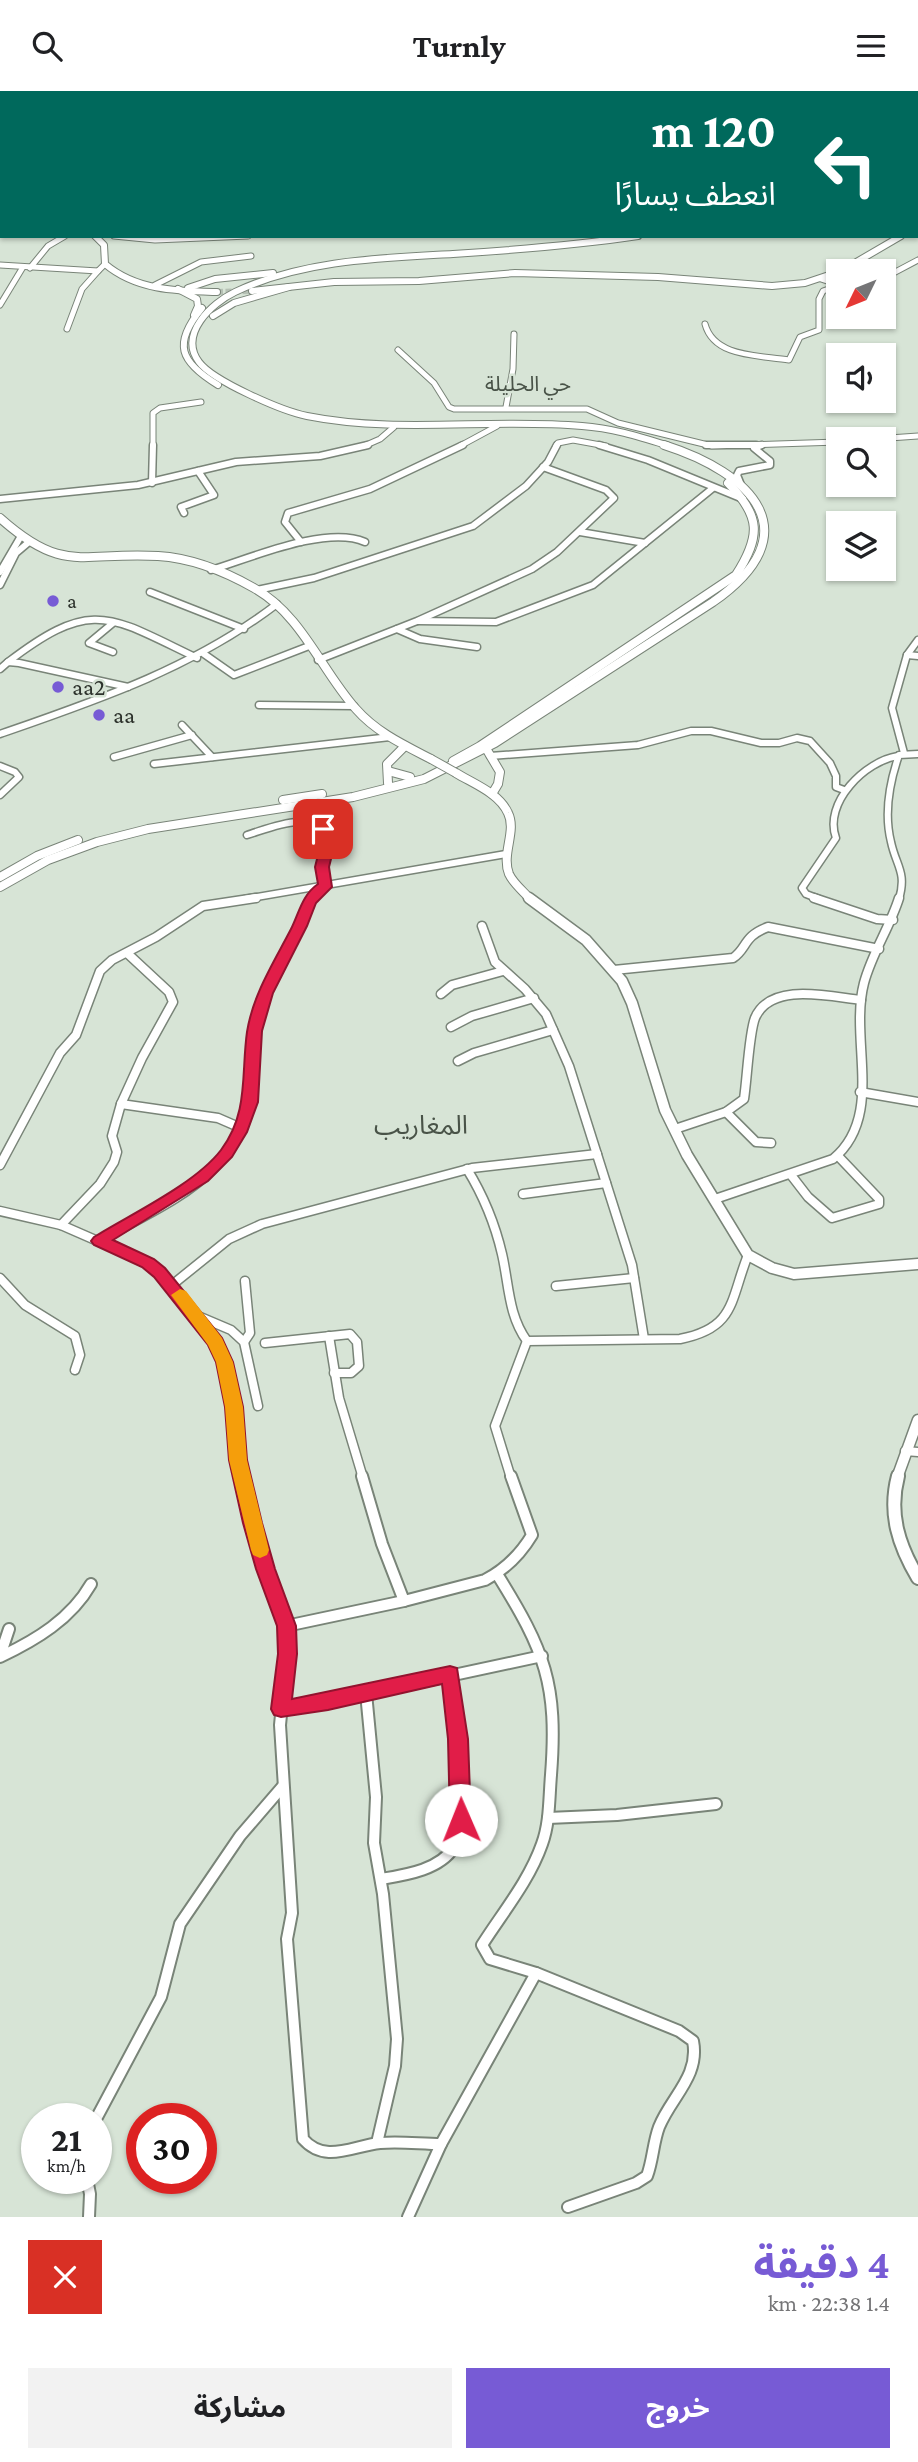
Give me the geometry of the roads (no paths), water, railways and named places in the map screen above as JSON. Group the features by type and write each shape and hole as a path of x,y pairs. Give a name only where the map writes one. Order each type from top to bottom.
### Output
{"main road":[{"path":"192,318 218,296 273,273 340,260 490,249 592,238"},
{"path":"0,887 51,858 125,832 388,789 490,756 743,579 764,543 765,524 753,498 725,473 682,451 615,426 581,423 339,422 295,413 253,395 213,374 201,364 193,352 194,335 204,316 221,300 251,285 285,274 342,263 615,238"},
{"path":"194,335 224,307 289,286"},
{"path":"0,877 57,847 139,823 388,783 452,761 736,575 748,557 757,531 753,513 743,499 716,475 679,455 641,440 566,427 341,426 282,416 207,379 187,363 183,354 183,341 198,304 193,290 178,289"},
{"path":"243,398 253,395"},
{"path":"388,783 390,760 405,746"},
{"path":"466,762 490,756"},
{"path":"490,756 499,769 500,777 492,794"},
{"path":"388,771 410,777"}],"street":[{"path":"0,305 27,267 48,246 62,238"},
{"path":"67,328 82,289 105,264 104,245 96,238"},
{"path":"140,238 206,238"},
{"path":"862,259 898,238"},
{"path":"155,285 201,262 251,256"},
{"path":"896,272 918,260"},
{"path":"105,264 120,275 178,289"},
{"path":"0,265 98,271"},
{"path":"193,290 215,279 273,273"},
{"path":"252,291 344,281 428,280 515,273 658,277 762,286 793,284 826,277"},
{"path":"235,278 244,283"},
{"path":"821,279 826,281"},
{"path":"193,290 217,292"},
{"path":"705,324 707,333 719,347 751,355 790,359 800,337 819,330 819,299 822,291 826,290"},
{"path":"506,407 513,369 514,334"},
{"path":"398,350 434,383 452,409 584,409 615,426 712,446 826,442"},
{"path":"152,483 153,413 160,408 201,403"},
{"path":"301,542 285,522 288,513 370,489 440,457 496,426"},
{"path":"0,499 48,491 152,483 233,462 338,453 378,441 394,427"},
{"path":"896,438 918,436"},
{"path":"257,590 314,578 473,526 517,494 543,467 560,441 583,440 646,460 743,499"},
{"path":"741,485 737,475 739,471 770,465 755,447 772,443"},
{"path":"318,660 522,575 548,559 580,532 614,496 606,490 543,467"},
{"path":"184,513 181,507 214,495 198,471"},
{"path":"417,621 487,623 515,616 595,583 713,488"},
{"path":"0,518 29,542 48,552 91,560 158,556 211,570 257,590 277,604 369,722 405,746 492,794 504,806 511,820 506,854 509,874 530,899 586,940 614,970 629,994 665,1110 687,1155 748,1255 765,1266 794,1274 918,1264"},
{"path":"580,532 645,543"},
{"path":"0,572 21,536"},
{"path":"211,570 301,542 351,536 360,537 365,542"},
{"path":"0,585 16,553 29,542"},
{"path":"150,592 244,629"},
{"path":"0,734 130,687 200,656 244,629 277,604"},
{"path":"0,669 27,647 80,620 95,618 200,656 234,675 309,646"},
{"path":"113,623 89,643 113,652"},
{"path":"397,629 420,639 468,643 477,647"},
{"path":"715,1199 839,1157 850,1145 857,1130 861,1000 879,949 893,920 903,879 890,838 891,799 901,755 892,708 906,655 918,640"},
{"path":"906,655 918,656"},
{"path":"8,662 130,687"},
{"path":"259,705 354,706"},
{"path":"182,725 212,757"},
{"path":"490,756 638,745 696,730 728,733 761,743 779,743 797,738 807,740 818,747 834,770 836,787 844,790"},
{"path":"114,757 192,735"},
{"path":"154,764 390,737"},
{"path":"893,920 874,918 808,895 802,890 803,884 836,838 832,825 844,790 884,758 918,754"},
{"path":"0,766 15,772 19,777 0,795"},
{"path":"100,1241 202,1177 227,1153 241,1128 252,1091 255,1031 260,1007 309,902 323,887 322,867 329,839 326,832 318,826 293,822 247,835"},
{"path":"0,1164 60,1053 76,1035 100,971 112,960 200,907 506,854"},
{"path":"482,926 489,951 503,971 534,998 545,1014 569,1066 634,1278 644,1339"},
{"path":"614,970 733,958 755,932 768,927 879,949"},
{"path":"61,1225 100,1184 114,1162 117,1152 112,1136 121,1104 142,1058 173,1002 169,992 127,953"},
{"path":"441,994 452,985 503,971"},
{"path":"675,1129 726,1112 740,1103 747,1093 755,1018 766,1002 793,994 861,1000"},
{"path":"451,1027 472,1016 534,998"},
{"path":"457,1061 474,1053 553,1030"},
{"path":"860,1092 918,1103"},
{"path":"121,1104 218,1118 241,1128"},
{"path":"726,1112 756,1142 771,1143"},
{"path":"172,1285 218,1247 246,1230 467,1169 597,1154"},
{"path":"791,1175 808,1197 832,1218 879,1204 879,1199 839,1157"},
{"path":"467,1169 482,1197 501,1251 514,1313 527,1341"},
{"path":"523,1194 606,1183"},
{"path":"0,1211 61,1225 148,1263 172,1285 216,1342 225,1362 234,1407 238,1460 252,1523 286,1626 287,1654 281,1709 283,1786 292,1913 286,1938 303,2139 311,2148 327,2153 359,2150 377,2143 442,2144"},
{"path":"527,1341 690,1338 720,1324 734,1303 748,1255"},
{"path":"0,1278 25,1305 75,1336 80,1355 75,1370"},
{"path":"556,1286 634,1278"},
{"path":"244,1342 250,1333 245,1281"},
{"path":"195,1315 231,1330 244,1342 257,1406"},
{"path":"329,1336 338,1398 382,1544 404,1601"},
{"path":"265,1343 352,1336 357,1342 360,1364 357,1370 334,1374"},
{"path":"286,1626 475,1584 497,1574 521,1554 532,1535 495,1426 527,1341"},
{"path":"918,1420 895,1481 892,1509 898,1542 918,1578"},
{"path":"905,1451 918,1452"},
{"path":"497,1574 525,1619 542,1656 551,1687 548,1818 543,1842 528,1872 482,1945 490,1959 536,1973 679,2031 693,2041 696,2050 687,2078 659,2127 647,2176 636,2183 568,2207"},
{"path":"0,1656 25,1646 48,1630 81,1600 91,1584"},
{"path":"0,1656 9,1629"},
{"path":"281,1709 542,1656"},
{"path":"381,1879 426,1869 445,1856 459,1836 459,1764 450,1674"},
{"path":"366,1693 376,1797 374,1843 381,1879 397,2053 377,2143"},
{"path":"105,2103 161,1997 177,1932 185,1916 207,1888 233,1846 283,1786"},
{"path":"548,1818 617,1815 716,1804"},
{"path":"408,2217 442,2144 536,1973"},
{"path":"89,2217 90,2194"}],"tunnel":[{"path":"217,292 252,291"}],"place":[{"name":"a","path":"53,601"},
{"name":"aa2","path":"58,687"},
{"name":"aa","path":"99,715"}],"district":[{"name":"حي الحليلة","path":"528,384"},
{"name":"المغاريب","path":"421,1125"}]}
